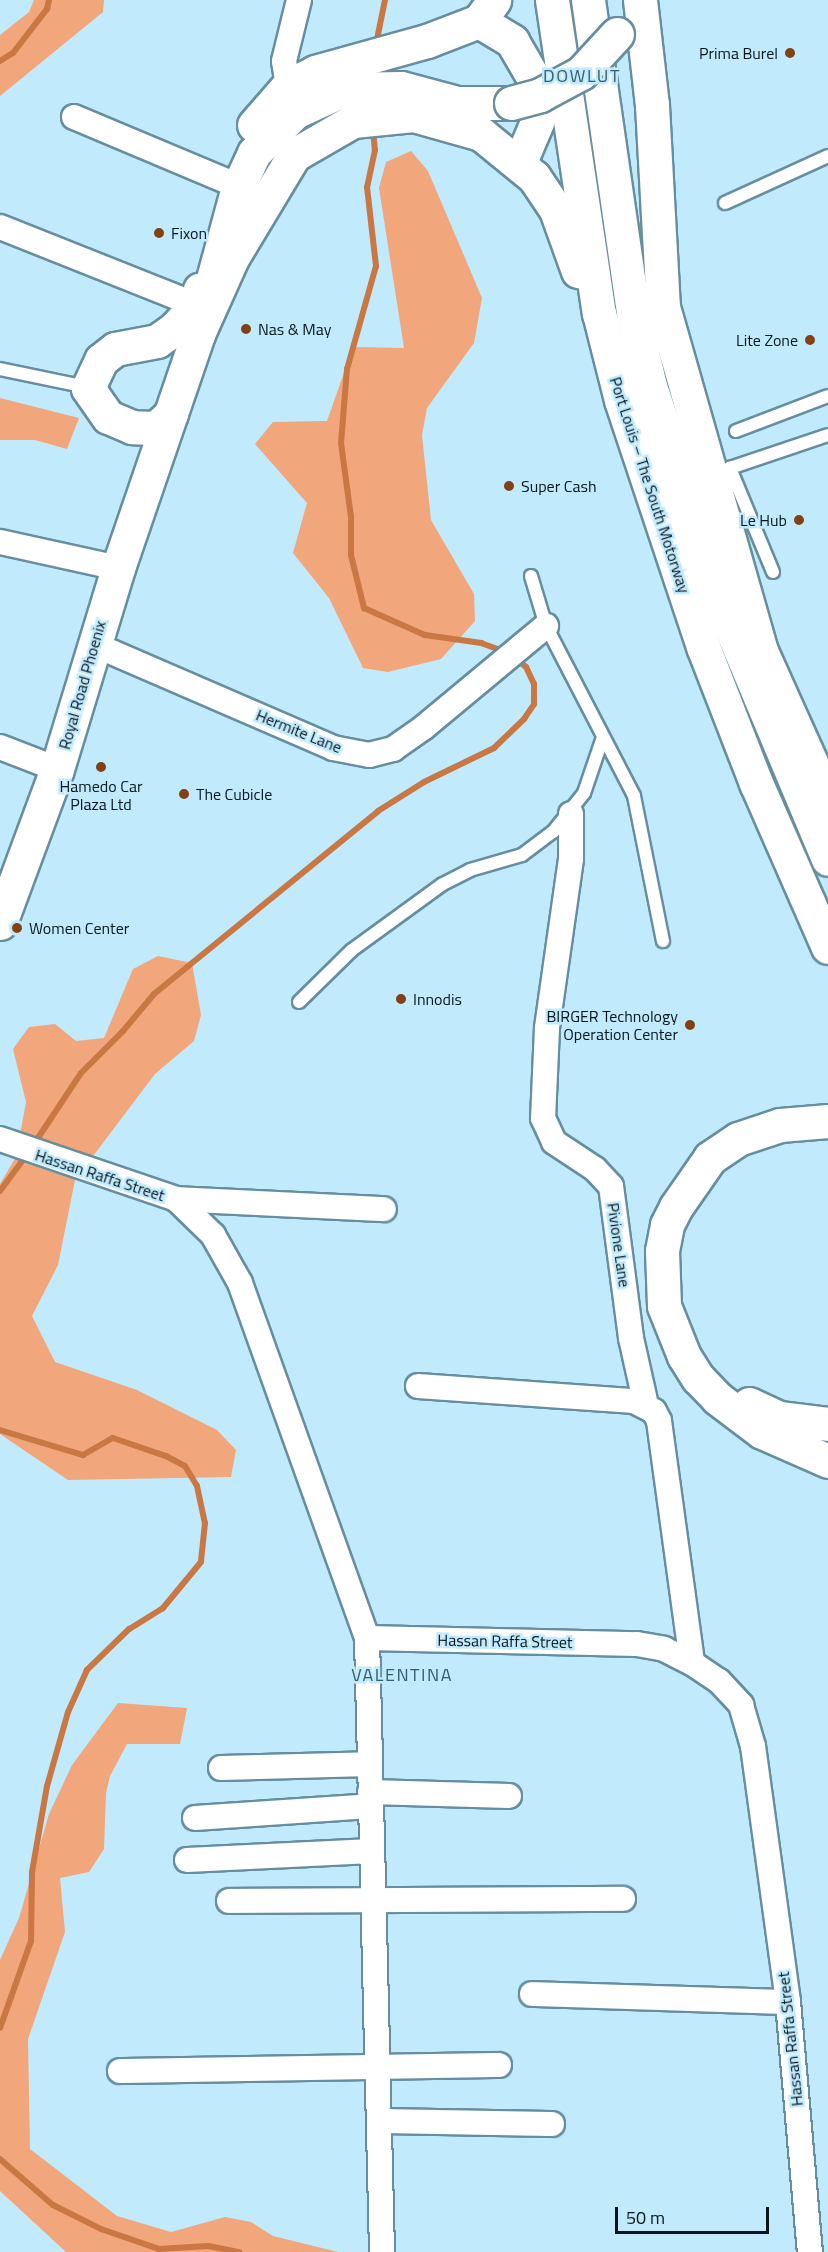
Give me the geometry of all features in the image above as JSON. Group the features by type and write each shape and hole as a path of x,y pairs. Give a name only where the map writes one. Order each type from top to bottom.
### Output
{"main road":[{"name":"Port Louis – The South Motorway","path":"552,0 599,313 621,400 705,650 756,783 828,947"},
{"name":"Port Louis – The South Motorway","path":"588,0 634,318 650,386 708,566 769,724 828,859"},
{"path":"197,319 241,178 269,134 295,112 345,89 401,88 458,103 512,103 540,95 581,73 617,34 632,0"},
{"path":"640,0 652,105 663,307 761,651 828,800"},
{"path":"197,319 224,180 244,140 288,86 315,72 427,41 486,10 512,41 534,79 537,122 520,162"},
{"path":"171,414 156,428 132,427 108,417 88,388 100,360 115,349 157,341 197,319 294,155 353,121 414,115 481,134 520,162 556,210 621,400"},
{"name":"Royal Road Phoenix","path":"1,917 57,769 93,644 171,414 197,319"},
{"path":"132,427 148,479"},
{"path":"761,651 769,724"},
{"path":"828,1121 780,1125 738,1139 710,1158 690,1182 667,1225 662,1283 664,1306 684,1356 711,1391 762,1432 828,1461"},
{"path":"828,1136 764,1146 716,1174 688,1211 675,1254 681,1318 712,1376 752,1406 779,1418 828,1424"}],"street":[{"path":"288,86 284,61 299,0"},
{"path":"74,117 224,180"},
{"path":"0,227 197,319"},
{"path":"0,542 118,568"},
{"name":"Hermite Lane","path":"93,644 333,748 369,754 393,749 423,728 546,626"},
{"path":"0,747 57,769"},
{"name":"Pivione Lane","path":"571,814 571,859 547,1028 543,1118 554,1142 595,1168 611,1186 631,1338 646,1405 659,1421 692,1663"},
{"name":"Hassan Raffa Street","path":"0,1139 56,1162 176,1199 213,1235 240,1283 367,1638 637,1644 664,1649 692,1663 719,1681 741,1705 753,1746 788,2002 810,2252"},
{"path":"176,1199 384,1209"},
{"path":"418,1386 634,1401 646,1405"},
{"path":"367,1638 382,2252"},
{"path":"221,1768 369,1764"},
{"path":"195,1818 370,1799 509,1796"},
{"path":"188,1860 372,1851"},
{"path":"229,1901 373,1898 623,1899"},
{"path":"532,1994 788,2002"},
{"path":"120,2072 379,2064 499,2065"},
{"path":"380,2121 552,2124"}],"lane":[{"path":"725,203 828,156"},
{"path":"0,369 88,388"},
{"path":"736,431 828,396"},
{"path":"773,572 730,468 828,435"},
{"path":"531,576 546,626 602,740 634,796 663,941"},
{"path":"299,1002 352,950 443,884 470,870 522,855 571,814 594,770 602,740"}],"shaded area":[{"path":"34,0 104,0 103,12 0,96 0,35 29,12"},
{"path":"411,151 428,171 482,298 474,343 427,408 422,435 431,520 474,594 475,621 441,659 388,672 363,668 329,598 293,553 307,503 255,444 273,422 327,421 353,347 404,348 379,188 386,162"},
{"path":"0,398 79,418 67,449 35,440 0,440"},
{"path":"158,956 192,963 201,1015 194,1041 155,1074 75,1180 58,1265 32,1316 55,1362 137,1390 217,1430 236,1450 231,1477 68,1480 0,1434 0,1184 16,1157 26,1102 13,1049 29,1027 55,1024 76,1041 104,1038 133,969"},
{"path":"118,1703 187,1708 180,1744 127,1744 110,1776 106,1793 104,1849 89,1872 60,1878 65,1932 28,2039 30,2149 117,2216 171,2232 225,2217 251,2222 273,2236 338,2252 66,2252 0,2191 0,1960 19,1918 49,1814 72,1765"}],"waterway":[{"path":"0,61 13,53 47,9 49,0"},
{"path":"376,44 385,0"},
{"path":"373,129 375,150 367,187 376,266 347,369 341,443 351,517 351,555 364,608 425,635 481,643 506,652"},
{"path":"34,1144 81,1073 123,1031 154,994 378,811 424,782 494,748 524,719 534,704 534,684 526,667 515,658"},
{"path":"0,1191 28,1153"},
{"path":"0,1430 83,1455 113,1438 166,1456 185,1466 197,1486 205,1523 201,1562 163,1608 129,1629 87,1670 68,1712 47,1786 32,1872 31,1941 0,2028"},
{"path":"0,2159 53,2205 101,2229 159,2249 208,2246 239,2252"}],"place":[{"name":"Prima Burel","path":"790,53"},
{"name":"Fixon","path":"159,233"},
{"name":"Nas & May","path":"246,329"},
{"name":"Lite Zone","path":"810,340"},
{"name":"Super Cash","path":"509,486"},
{"name":"Le Hub","path":"799,520"},
{"name":"Hamedo Car Plaza Ltd","path":"101,767"},
{"name":"The Cubicle","path":"184,794"},
{"name":"Women Center","path":"17,928"},
{"name":"Innodis","path":"401,999"},
{"name":"BIRGER Technology Operation Center","path":"690,1025"}],"district":[{"name":"DOWLUT","path":"582,76"},
{"name":"VALENTINA","path":"402,1675"}]}
